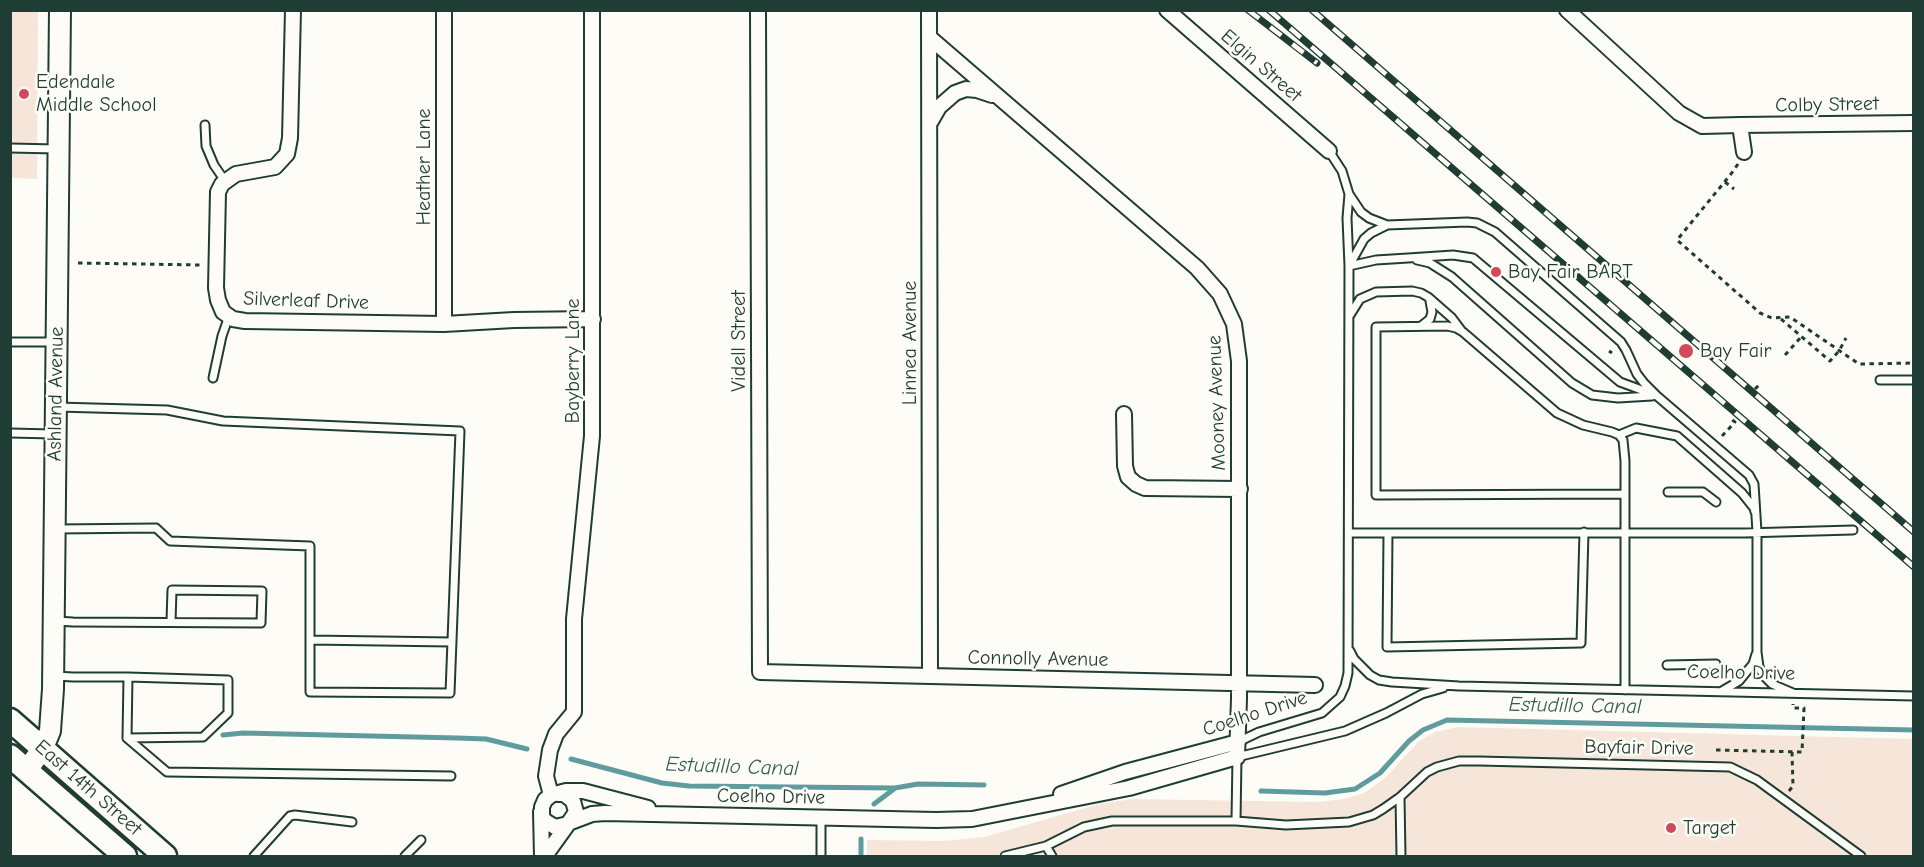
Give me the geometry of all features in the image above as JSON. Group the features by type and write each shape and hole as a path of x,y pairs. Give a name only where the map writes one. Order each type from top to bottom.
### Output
{"main road":[{"name":"East 14th Street","path":"10,720 165,856"},
{"name":"East 14th Street","path":"19,763 125,856"}],"street":[{"name":"Ashland Avenue","path":"19,763 43,748 50,732 54,621 60,10"},
{"path":"225,182 236,174 275,166 287,154 290,138 292,10"},
{"name":"Heather Lane","path":"444,10 444,324"},
{"name":"Bayberry Lane","path":"554,794 546,776 550,750 556,734 574,712 574,619 592,436 592,10"},
{"name":"Videll Street","path":"758,10 759,672"},
{"name":"Linnea Avenue","path":"929,10 930,676"},
{"name":"Elgin Street","path":"1167,10 1329,151"},
{"name":"Colby Street","path":"1567,10 1679,113 1702,126 1914,123"},
{"name":"Mooney Avenue","path":"930,37 1197,268 1220,294 1234,324 1238,342 1240,489 1237,757"},
{"path":"930,126 939,107 955,93 966,89 977,90 1001,99"},
{"path":"1740,125 1744,152"},
{"name":"Silverleaf Drive","path":"225,182 218,192 217,201 216,288 218,300 224,312 233,319 444,324 593,319"},
{"path":"1124,414 1125,466 1128,477 1136,484 1145,488 1240,489"},
{"name":"Connolly Avenue","path":"759,672 1315,685"},
{"name":"Coelho Drive","path":"570,823 586,816 605,813 954,820 993,816 1125,772 1238,742"},
{"name":"Coelho Drive","path":"1011,811 1129,788 1237,757"},
{"name":"Coelho Drive","path":"554,794 583,791 674,814"},
{"path":"543,856 570,823 576,812 569,797 554,794 543,803 542,816 549,825 560,827 570,823"},
{"path":"542,810 543,856"}],"lane":[{"path":"205,125 206,146 225,182"},
{"path":"10,148 58,149"},
{"path":"1329,151 1342,171 1349,194 1361,212 1387,225"},
{"path":"1349,194 1347,242 1349,266 1349,649"},
{"path":"1349,266 1364,239 1371,232 1387,225 1477,223 1490,229 1621,342 1637,374 1658,396 1749,475 1754,484 1759,667 1772,684 1792,693"},
{"path":"1349,266 1376,261 1453,255 1473,258 1620,382 1658,396"},
{"path":"1408,258 1430,264 1452,277 1572,383 1592,395 1618,398 1658,396"},
{"path":"1348,318 1360,299 1376,292 1421,293 1452,318 1462,332 1557,413 1583,425 1619,435 1636,428 1677,436 1749,501 1756,517"},
{"path":"1419,327 1430,319 1431,304 1428,297"},
{"path":"213,378 229,316"},
{"path":"1462,332 1447,326 1376,327 1376,495 1625,494"},
{"path":"10,342 56,342"},
{"path":"1880,380 1914,380"},
{"path":"54,529 156,528 170,541 310,546 310,692 450,693 460,431 223,421 167,410 56,406"},
{"path":"10,433 56,434"},
{"path":"1619,435 1625,447 1625,690"},
{"path":"1668,492 1703,492 1716,502"},
{"path":"1349,533 1853,530"},
{"path":"1388,533 1387,646 1581,643 1584,532"},
{"path":"54,621 261,623 262,591 171,590 171,622"},
{"path":"310,640 452,642"},
{"name":"Coelho Drive","path":"1349,649 1361,667 1379,680 1459,686 1914,696"},
{"name":"Coelho Drive","path":"1238,742 1259,732 1311,718 1332,706 1345,686 1349,649"},
{"path":"1719,692 1739,681 1753,664 1757,652"},
{"path":"1667,665 1716,664"},
{"path":"53,676 228,680 228,713 203,737 127,738"},
{"path":"128,677 127,738 166,772 451,776"},
{"name":"Coelho Drive","path":"1237,757 1345,731 1422,694 1441,688 1459,686"},
{"path":"1236,821 1237,757"},
{"name":"Bayfair Drive","path":"1005,856 1046,846 1084,827 1112,821 1236,821 1286,825 1349,822 1373,815 1437,767 1459,761 1479,761 1730,767 1757,780 1861,856"},
{"path":"1400,797 1401,856"},
{"path":"254,856 290,816 295,814 352,822"},
{"path":"821,818 821,856"},
{"path":"405,856 421,840"},
{"path":"1046,846 1052,856"}],"path":[{"path":"1731,174 1677,240 1760,313 1772,318 1790,317 1859,364 1914,363"},
{"path":"1725,182 1734,189"},
{"path":"78,263 202,265"},
{"path":"1779,318 1830,362 1846,338"},
{"path":"1785,355 1802,336"},
{"path":"1755,389 1761,383"},
{"path":"1722,436 1734,422 1731,419"},
{"path":"1716,750 1802,752 1804,711"},
{"path":"1783,799 1792,786 1792,752"}],"shaded area":[{"name":"Edendale Middle School","path":"11,11 38,11 37,179 11,178"},
{"path":"1458,727 1913,739 1913,856 867,856 867,840 944,841 984,837 1099,804 1132,799 1318,802 1344,799 1364,793 1384,779 1418,742 1435,732"}],"waterway":[{"name":"Estudillo Canal","path":"1261,791 1325,793 1355,789 1380,773 1409,741 1423,730 1447,720 1914,730"},
{"name":"Estudillo Canal","path":"223,735 243,733 486,739 527,749"},
{"name":"Estudillo Canal","path":"571,759 662,783 689,786 895,788 918,784 984,785"},
{"name":"Estudillo Canal","path":"874,804 894,789"},
{"name":"Estudillo Canal","path":"861,839 861,856"}],"railway":[{"path":"1248,10 1317,63"},
{"path":"1269,10 1914,567"},
{"path":"1312,10 1914,532"}],"place":[{"name":"Edendale Middle School","path":"24,94"},
{"name":"Bay Fair BART","path":"1496,272"},
{"name":"Bay Fair","path":"1686,351"},
{"name":"Target","path":"1671,828"}]}
